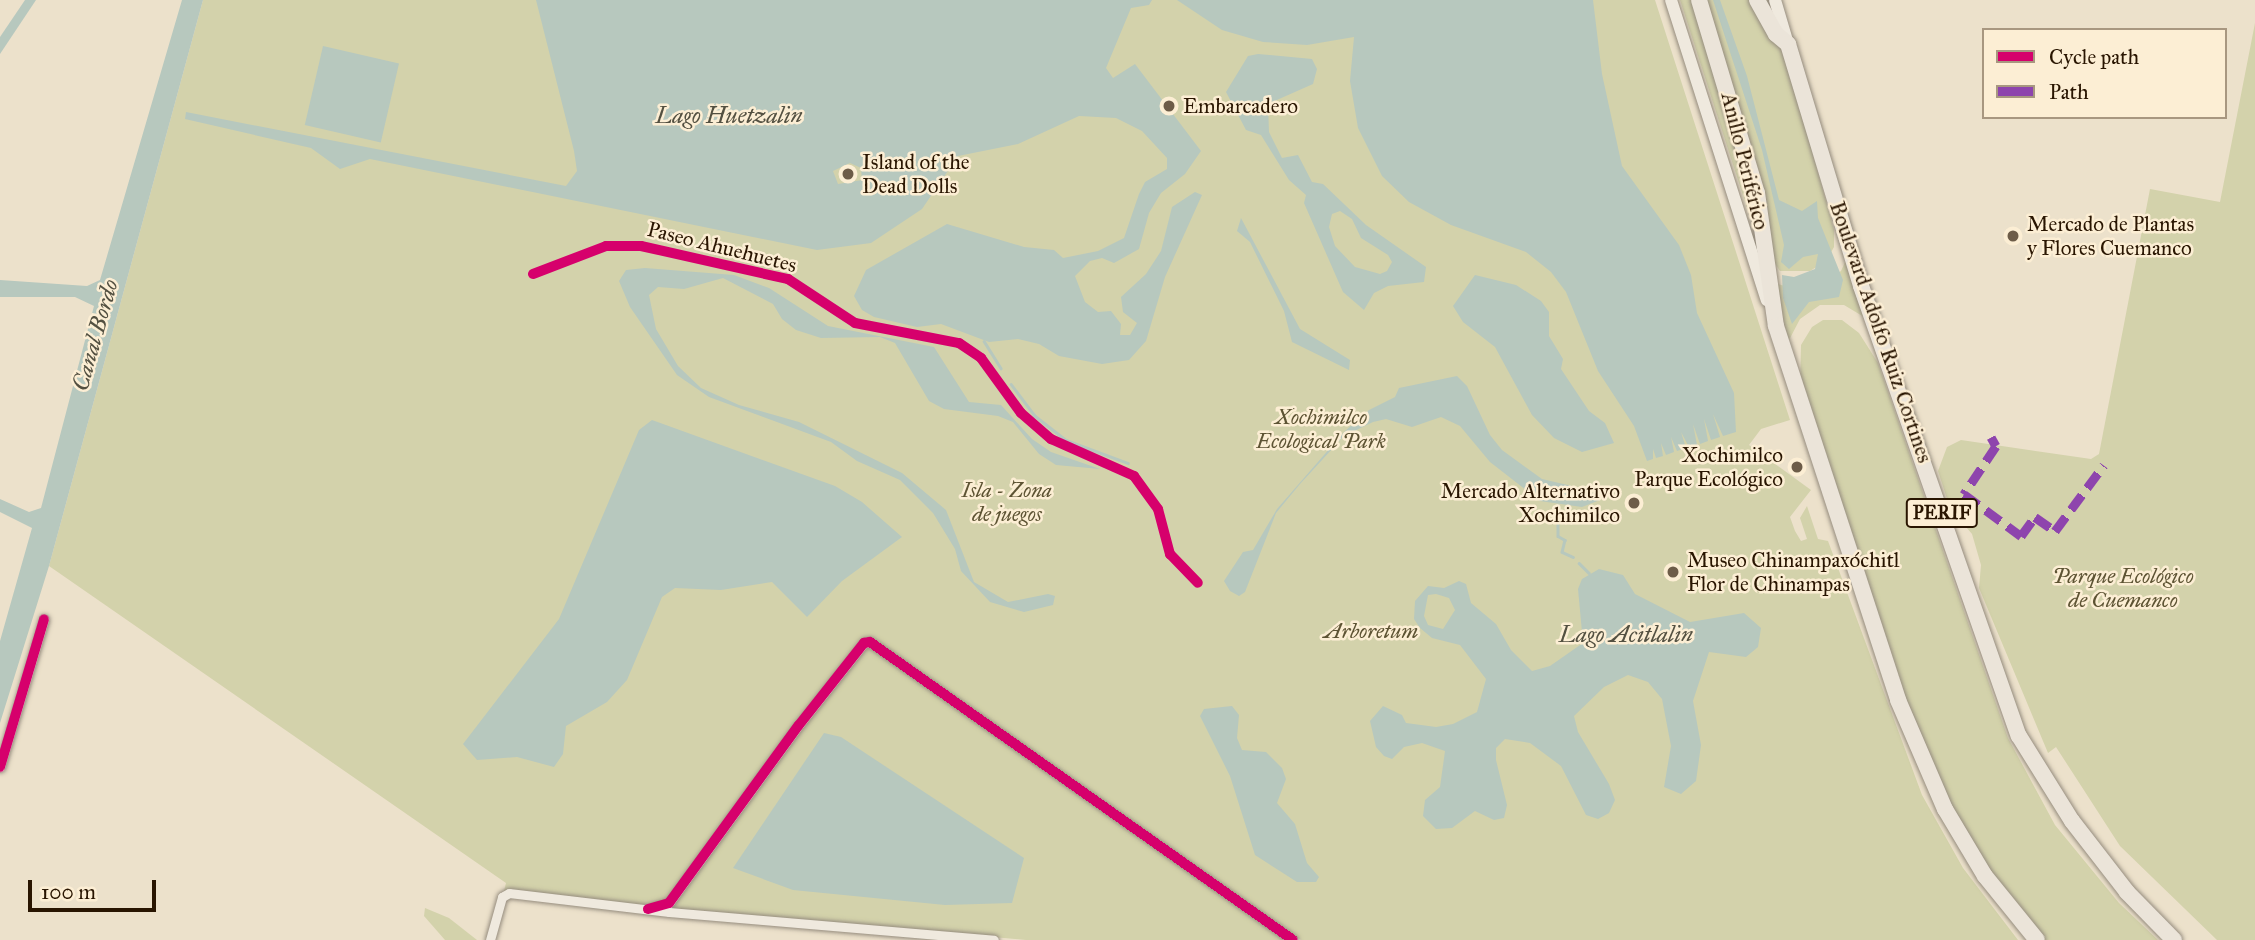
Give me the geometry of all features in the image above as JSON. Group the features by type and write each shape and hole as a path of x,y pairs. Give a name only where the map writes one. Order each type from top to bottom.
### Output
{"highway":[{"name":"Anillo Periférico","path":"1699,0 1743,136 1764,235 1776,327"},
{"path":"1757,0 1776,34 1788,44"},
{"name":"Boulevard Adolfo Ruiz Cortines","path":"1788,44 1861,286 2019,736 2072,821 2127,892 2174,940"},
{"path":"1776,327 1920,756 1945,809 1985,876 2038,940"}],"main road":[{"path":"1671,0 1776,327"},
{"name":"Boulevard Adolfo Ruiz Cortines","path":"1775,0 1788,44"}],"street":[{"path":"0,767 44,619"},
{"path":"648,909 668,903 799,725 864,643 870,642 1293,940"},
{"path":"490,940 502,897 509,893 648,909 994,940"}],"green space":[{"name":"Xochimilco Ecological Park","path":"203,0 1655,0 1790,420 1761,429 1749,445 1811,490 1790,517 1795,531 1801,541 1807,539 1800,518 1807,506 1818,539 1828,541 1922,795 1963,868 2018,940 1301,940 871,639 665,902 641,905 504,891 506,883 49,566"},
{"path":"1680,0 1770,0 1834,230 1834,247 1826,261 1810,271 1780,271 1756,236"},
{"name":"Parque Ecológico de Cuemanco","path":"2255,23 2255,940 2217,940 2120,846 2056,747 2048,753 1979,588 1981,565 1972,534 1950,508 1938,471 1947,447 1961,440 2091,459 2099,454 2150,189 2220,202"},
{"path":"1846,260 1864,317 1844,305 1820,305 1800,319 1788,342 1771,282 1798,290 1822,284 1841,271"},
{"path":"1823,320 1842,320 1859,333 1878,363 2008,738 2055,825 2119,903 2158,940 2044,940 2015,911 1945,804 1902,694 1800,392 1801,345 1812,327"},
{"path":"867,644 1289,940 1026,940 666,908"},
{"path":"425,908 449,918 477,940 445,940 424,916"}],"water":[{"path":"25,0 36,0 0,54 0,37"},
{"name":"Canal Bordo","path":"182,0 203,0 49,566 0,723 0,641 32,528 0,512 0,499 29,512 41,508 94,306 75,297 0,297 0,280 87,286 100,280"},
{"name":"Lago Huetzalin","path":"536,0 1152,0 1149,5 1131,8 1106,68 1113,78 1135,64 1201,151 1185,174 1161,193 1149,213 1139,249 1114,263 1102,258 1090,261 1075,276 1085,302 1098,312 1111,311 1121,324 1120,335 1130,335 1137,323 1123,312 1121,297 1146,274 1161,251 1172,207 1195,192 1202,195 1165,277 1146,341 1129,360 1102,364 1059,356 1039,344 1018,339 989,342 941,324 917,327 874,317 862,310 854,296 866,270 947,224 1024,247 1054,250 1063,258 1098,251 1124,238 1145,182 1167,169 1167,158 1142,131 1116,118 1079,116 1018,144 958,156 922,209 871,243 817,250 370,159 340,169 311,148 185,119 186,112 566,186 577,171","holes":["850,163 861,168 862,180 838,184 833,171"]},
{"path":"1177,0 1593,0 1602,74 1622,166 1679,245 1691,275 1697,313 1734,393 1736,432 1723,436 1713,414 1720,437 1711,440 1704,419 1708,441 1700,444 1693,424 1697,445 1689,447 1681,432 1686,448 1677,451 1671,437 1674,452 1666,455 1661,443 1663,456 1656,458 1653,449 1653,459 1647,461 1634,426 1598,371 1566,292 1551,272 1526,252 1451,225 1409,202 1382,176 1358,128 1350,81 1354,37 1307,45 1263,42 1222,30"},
{"path":"1713,0 1720,0 1747,76 1779,200 1802,211 1817,201 1818,218 1843,280 1839,297 1809,302 1792,324 1783,298 1782,275 1794,277 1815,269 1818,254 1803,257 1789,269 1781,262 1784,245 1762,150"},
{"path":"323,46 399,64 381,142 305,125"},
{"path":"1258,54 1312,59 1317,69 1313,84 1268,104 1269,132 1282,158 1298,155 1312,182 1323,184 1366,225 1426,267 1424,282 1388,286 1374,293 1364,310 1343,292 1304,203 1306,195 1289,180 1261,135 1246,130 1226,92 1248,56","holes":["1340,211 1352,219 1361,238 1388,255 1392,262 1387,271 1380,274 1355,267 1335,246 1329,227 1332,214"]},
{"path":"1241,218 1300,329 1350,360 1349,370 1292,342 1284,311 1250,242 1237,231"},
{"path":"645,268 734,275 769,288 828,326 934,347 969,402 1001,405 1032,439 1051,452 1100,469 1056,465 1039,454 1013,422 998,416 944,409 929,401 895,343 880,337 821,338 796,330 782,319 773,304 723,278 684,289 658,287 649,295 656,329 678,366 701,388 739,405 799,422 902,473 946,510 974,582 1008,602 1048,594 1055,596 1053,605 1024,612 990,602 961,571 955,549 933,513 900,480 857,461 831,442 709,397 677,375 630,307 619,281 626,270"},
{"path":"1475,275 1516,285 1541,301 1549,312 1549,336 1563,359 1561,369 1589,411 1605,423 1614,443 1582,452 1554,438 1532,415 1495,347 1463,322 1453,306"},
{"path":"1457,376 1467,386 1490,435 1502,450 1542,479 1589,490 1600,500 1582,507 1540,501 1490,462 1460,426 1441,417 1412,427 1386,419 1373,422 1344,436 1300,484 1276,513 1245,592 1239,596 1230,591 1224,581 1243,552 1253,550 1277,509 1344,432 1369,410 1395,397 1399,388"},
{"path":"652,420 835,486 862,502 902,537 842,581 807,617 772,582 721,590 675,588 662,597 627,680 607,702 566,726 563,754 554,767 517,757 477,760 463,744 559,619 639,430"},
{"name":"Lago Acitlalin","path":"1599,569 1623,575 1635,594 1690,622 1744,613 1761,628 1758,647 1746,657 1709,652 1693,701 1701,745 1696,781 1681,794 1664,787 1671,746 1662,699 1648,682 1628,675 1604,687 1574,716 1578,732 1609,784 1615,800 1609,813 1598,819 1586,815 1561,766 1530,743 1505,739 1496,748 1496,760 1507,805 1504,818 1494,820 1475,811 1452,828 1436,829 1423,816 1425,800 1440,787 1445,751 1422,743 1404,747 1392,759 1384,756 1376,747 1370,721 1383,706 1402,715 1406,723 1436,727 1453,724 1477,712 1486,679 1460,645 1432,638 1420,628 1414,619 1415,601 1428,586 1444,588 1459,581 1466,584 1471,603 1496,624 1511,650 1532,671 1550,666 1583,643 1578,589 1582,579","holes":["1436,594 1449,598 1455,610 1443,629 1428,625 1424,616 1428,595"]},
{"path":"1232,706 1239,715 1237,738 1242,750 1266,752 1282,768 1286,779 1277,803 1295,824 1307,863 1319,877 1316,882 1297,882 1255,855 1230,776 1200,716 1204,709"},
{"path":"824,733 841,737 1024,858 1012,903 945,905 793,890 733,868"}],"waterway":[{"path":"984,341 1001,368"},
{"path":"1011,384 1034,415 1066,440 1128,463"},
{"path":"1558,505 1558,512"},
{"path":"1558,522 1558,536 1565,540 1562,552 1573,557"},
{"path":"1579,563 1589,573"}],"marked path":[{"path":"1991,437 1996,446 1964,494 2021,536 2035,517 2055,531 2104,465"}],"cycle path":[{"name":"Paseo Ahuehuetes","path":"533,274 606,246 641,246 788,279 855,323 959,343 981,358 1021,413 1051,439 1134,476 1158,509 1170,554 1198,583"},
{"path":"0,767 44,619"},
{"path":"648,909 669,903 799,725 864,643 870,642 1293,940"}],"place":[{"name":"Embarcadero","path":"1169,106"},
{"name":"Island of the Dead Dolls","path":"848,174"},
{"name":"Mercado de Plantas y Flores Cuemanco","path":"2013,236"},
{"name":"Xochimilco Parque Ecológico","path":"1797,467"},
{"name":"Mercado Alternativo Xochimilco","path":"1634,503"},
{"name":"Museo Chinampaxóchitl Flor de Chinampas","path":"1673,572"}],"park label":[{"name":"Isla - Zona de juegos","path":"1007,502"},
{"name":"Arboretum","path":"1371,631"}]}
